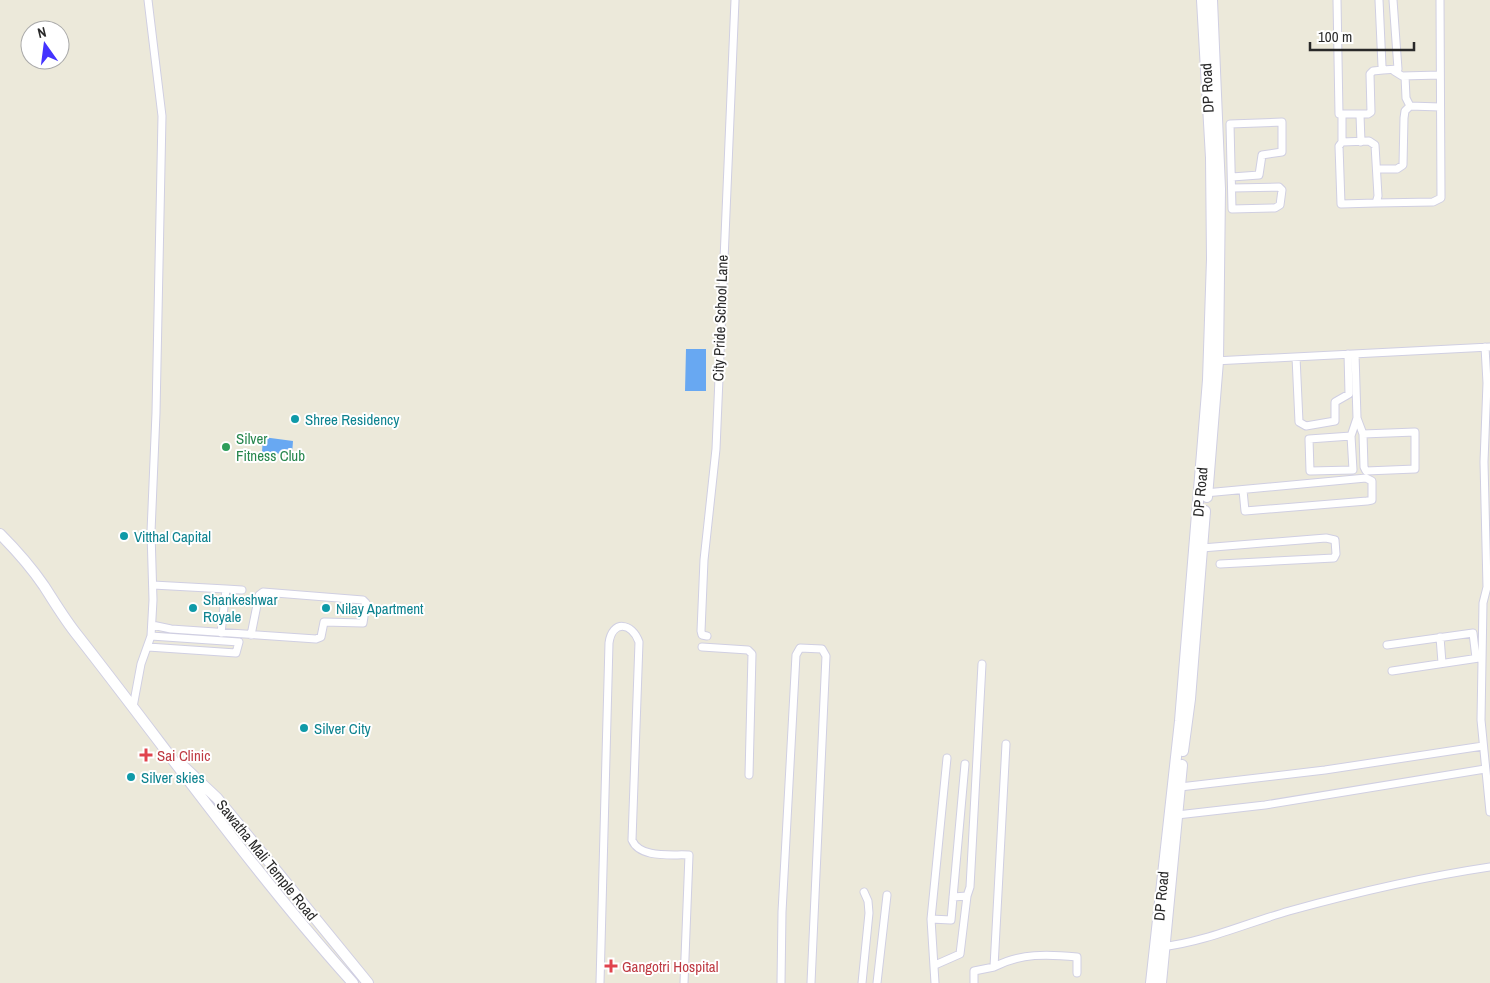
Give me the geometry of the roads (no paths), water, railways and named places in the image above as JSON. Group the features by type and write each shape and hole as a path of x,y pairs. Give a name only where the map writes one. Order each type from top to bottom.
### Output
{"street":[{"path":"133,707 141,664 152,630 153,585 151,532 156,413 162,116 148,0"},
{"name":"City Pride School Lane","path":"704,635 704,560 716,449 735,0"},
{"name":"DP Road","path":"1161,983 1160,947 1203,493 1213,361 1220,184 1202,0"},
{"name":"DP Road","path":"1212,0 1214,137 1213,361"},
{"path":"1337,0 1339,114 1342,115 1342,142 1338,146 1341,204 1433,202 1441,198 1440,0"},
{"path":"1379,0 1383,70"},
{"path":"1393,0 1398,69 1394,71"},
{"path":"1342,115 1360,115 1370,112 1371,72 1383,70 1394,71 1399,75 1405,76 1440,75"},
{"path":"1405,76 1406,98 1410,106"},
{"path":"1377,169 1397,169 1403,165 1404,118 1405,111 1410,106 1440,107"},
{"path":"1360,115 1361,142"},
{"path":"1220,184 1232,183 1277,186 1282,190 1281,202 1274,208 1232,209 1232,183 1230,124 1282,122 1282,152 1262,155 1258,175 1232,183"},
{"path":"1342,142 1372,142 1375,145 1377,169 1376,203"},
{"path":"1213,361 1488,347 1484,462 1487,586 1483,603 1479,658 1481,720 1490,812"},
{"path":"1296,357 1299,422 1306,426 1335,421 1335,402 1349,394 1351,354"},
{"path":"1351,354 1357,418 1363,434 1366,471 1415,469 1415,432 1363,434"},
{"path":"1352,436 1309,439 1310,471 1353,470 1352,436 1357,418"},
{"path":"1203,493 1366,478 1372,481 1374,496 1372,500 1245,511 1244,490"},
{"name":"DP Road","path":"1151,983 1160,947 1190,699 1202,548 1203,493"},
{"name":"Sawatha Mali Temple Road","path":"0,534 43,585 62,616 208,808 353,983"},
{"path":"1202,548 1326,538 1335,540 1336,554 1334,558 1220,564"},
{"path":"153,585 242,590"},
{"path":"221,633 226,589"},
{"path":"152,630 171,629 251,635 320,638 324,622 363,623 366,603 363,600 263,592 259,595 251,635"},
{"path":"600,983 609,643 610,635 614,629 622,626 628,627 636,633 639,642 632,840 636,847 644,852 689,855 684,983"},
{"path":"148,647 236,653 239,642 152,630"},
{"path":"1386,645 1473,633 1479,658"},
{"path":"1440,637 1442,664"},
{"path":"702,647 748,650 752,654 749,775"},
{"path":"781,983 782,912 796,655 800,648 822,649 826,656 811,983"},
{"path":"1392,671 1479,658"},
{"path":"934,965 960,954 967,896 970,887 974,839 982,664"},
{"name":"Sawatha Mali Temple Road","path":"159,743 217,798 368,983"},
{"path":"994,966 1006,744"},
{"path":"1180,787 1325,770 1483,746"},
{"path":"936,983 931,919 947,758"},
{"path":"931,919 950,920 965,764"},
{"path":"1177,815 1265,805 1485,769"},
{"path":"1160,947 1291,910 1398,885 1490,867"},
{"path":"862,983 869,913 868,901 864,892"},
{"path":"877,983 887,895"},
{"path":"953,897 967,896"},
{"path":"974,983 974,971 1022,956 1049,954 1077,957 1077,973"}],"water":[{"path":"686,349 706,349 706,391 685,391"},
{"path":"263,437 293,441 292,455 262,452"}],"place":[{"name":"Shree Residency","path":"295,419"},
{"name":"Silver Fitness Club","path":"226,447"},
{"name":"Vitthal Capital","path":"124,536"},
{"name":"Shankeshwar Royale","path":"193,608"},
{"name":"Nilay Apartment","path":"326,608"},
{"name":"Silver City","path":"304,728"},
{"name":"Sai Clinic","path":"146,755"},
{"name":"Silver skies","path":"131,777"},
{"name":"Gangotri Hospital","path":"611,966"}]}
